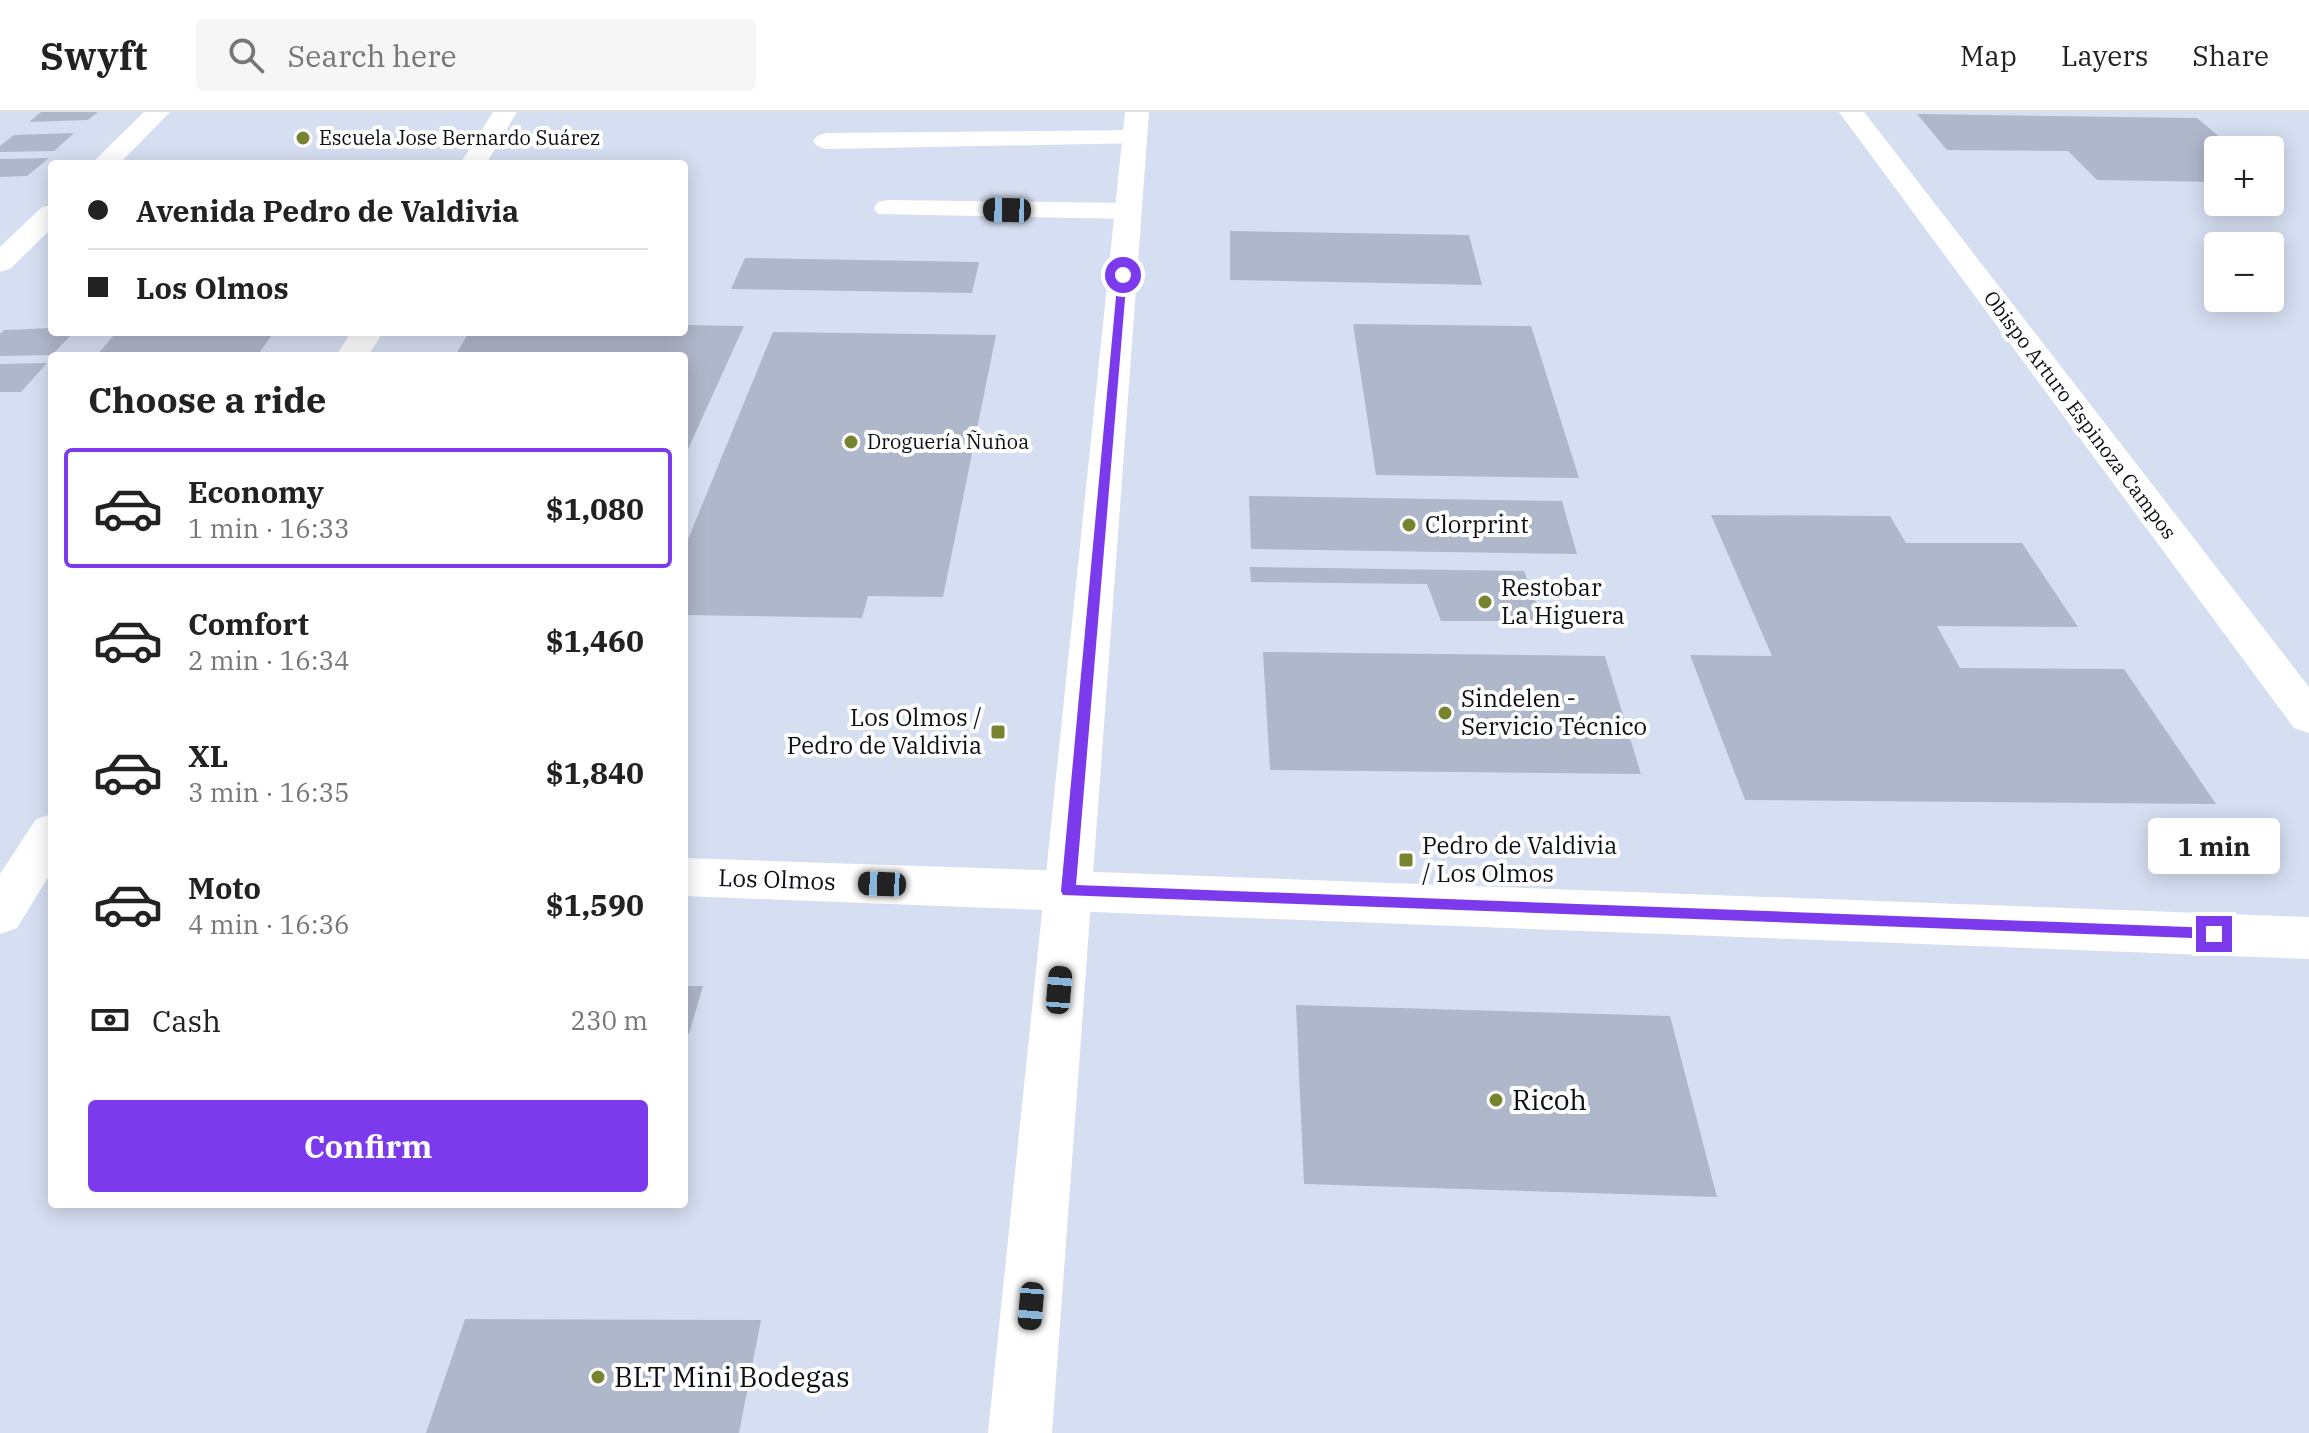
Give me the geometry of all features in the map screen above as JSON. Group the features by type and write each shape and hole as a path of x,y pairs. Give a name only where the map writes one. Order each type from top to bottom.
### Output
{"street":[{"path":"108,160 158,112"},
{"path":"475,160 505,112"},
{"name":"Obispo Arturo Espinoza Campos","path":"1851,112 2309,717"},
{"path":"826,141 1135,125 1020,1433"},
{"path":"888,208 1128,211"},
{"path":"0,263 48,217"},
{"path":"0,914 34,856"},
{"name":"Los Olmos","path":"688,877 2309,938"}],"building":[{"path":"41,112 98,112 88,120 29,122"},
{"path":"1917,114 2197,118 2218,136 2204,136 2204,182 2097,180 2068,151 1947,150"},
{"path":"74,133 54,151 0,152 0,146 14,135"},
{"path":"49,158 27,176 0,177 0,159"},
{"path":"1230,231 1469,235 1482,285 1230,280"},
{"path":"745,258 979,262 972,293 731,289"},
{"path":"1353,324 1531,326 1579,478 1376,475"},
{"path":"688,325 744,326 688,449 688,352 457,352 467,336 688,336"},
{"path":"48,328 48,336 70,336 48,355 0,356 0,334 4,330"},
{"name":"Droguería Ñuñoa","path":"773,332 996,335 943,597 868,596 862,618 688,615 688,539"},
{"path":"114,336 271,336 260,352 100,352"},
{"path":"47,363 21,392 0,392 0,364"},
{"name":"Clorprint","path":"1249,496 1562,501 1577,554 1251,549"},
{"path":"1711,515 1890,516 1906,543 2022,543 2078,627 1937,626 1960,668 2124,669 2216,804 1745,800 1690,655 1772,656"},
{"name":"Restobar La Higuera","path":"1250,567 1524,571 1543,621 1441,621 1427,584 1251,582"},
{"name":"Sindelen - Servicio Técnico","path":"1263,652 1605,656 1641,774 1270,770"},
{"path":"688,986 703,986 689,1034"},
{"name":"Ricoh","path":"1296,1005 1670,1016 1717,1197 1304,1184"},
{"name":"BLT Mini Bodegas","path":"465,1319 761,1320 739,1433 426,1433"}],"place":[{"name":"Escuela Jose Bernardo Suárez","path":"303,138"},
{"name":"Droguería Ñuñoa","path":"851,442"},
{"name":"Clorprint","path":"1409,525"},
{"name":"Restobar La Higuera","path":"1485,602"},
{"name":"Sindelen - Servicio Técnico","path":"1445,713"},
{"name":"Los Olmos / Pedro de Valdivia","path":"998,732"},
{"name":"Pedro de Valdivia / Los Olmos","path":"1406,860"},
{"name":"Ricoh","path":"1496,1100"},
{"name":"BLT Mini Bodegas","path":"598,1377"}],"route":[{"path":"1123,275 1068,891 2214,934"}]}
